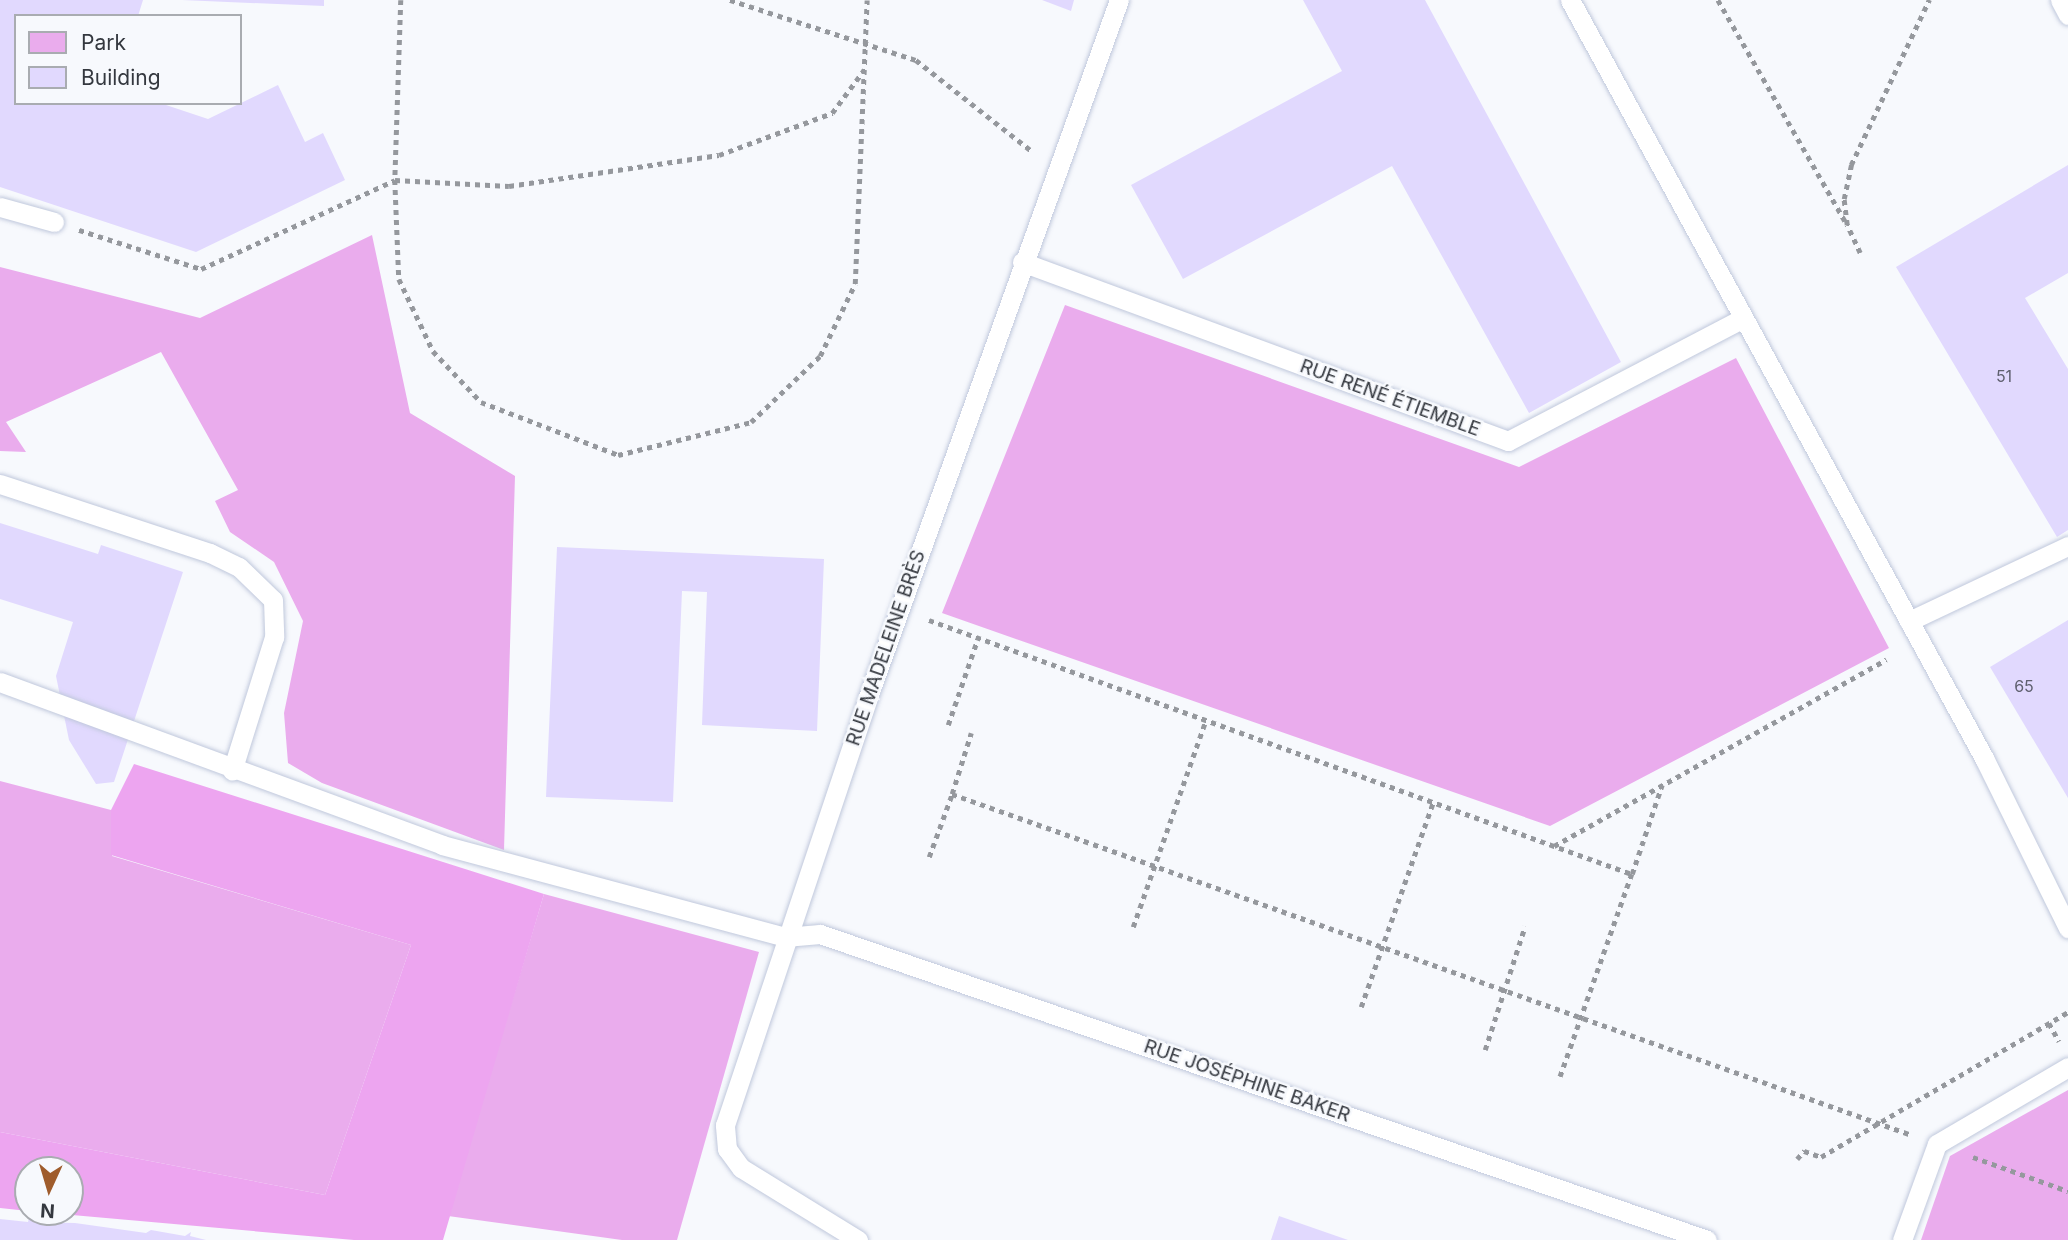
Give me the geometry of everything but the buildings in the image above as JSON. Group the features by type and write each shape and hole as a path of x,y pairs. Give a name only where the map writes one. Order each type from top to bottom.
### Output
{"lane":[{"name":"RUE MADELEINE BRÈS","path":"858,1240 741,1168 727,1149 725,1125 785,937 1022,262 1119,0"},
{"path":"1570,0 1984,758 2068,928"},
{"path":"2060,0 2068,15"},
{"path":"0,207 54,222"},
{"name":"RUE RENÉ ÉTIEMBLE","path":"1022,262 1507,441 1743,318"},
{"path":"0,484 210,553 239,567 273,600 274,637 232,771"},
{"path":"1909,621 2068,546"},
{"name":"RUE JOSÉPHINE BAKER","path":"0,682 232,771 442,845 785,937 820,934 1707,1240"},
{"path":"1902,1240 1937,1144 2068,1067"}],"path":[{"path":"401,0 395,180 399,279 433,351 481,402 618,455 751,422 820,356 855,285 867,0"},
{"path":"730,0 865,40 916,60 1056,170"},
{"path":"1718,0 1847,225 1860,253"},
{"path":"1847,225 1844,199 1851,165 1930,0"},
{"path":"54,222 201,269 395,180 509,186 719,155 832,113 864,69"},
{"path":"929,620 1632,874"},
{"path":"948,724 978,638"},
{"path":"1554,846 1886,660"},
{"path":"1133,928 1206,720"},
{"path":"929,856 971,733"},
{"path":"1560,1077 1662,785"},
{"path":"952,794 2068,1191"},
{"path":"1361,1007 1434,803"},
{"path":"1485,1050 1525,926"},
{"path":"1797,1159 1804,1151 1821,1157 2068,1012"}],"green space":[{"path":"372,235 410,413 515,476 504,850 322,783 288,763 284,713 303,621 274,562 230,532 215,501 238,490 161,352 6,422 26,452 0,451 0,267 200,318"},
{"path":"1065,305 1519,467 1736,358 1889,648 1550,826 942,613"},
{"path":"0,781 111,810 112,856 411,945 325,1195 0,1132"},
{"path":"544,894 759,952 677,1240 622,1240 448,1216"},
{"path":"2068,1090 2068,1240 1921,1240 1950,1156"}],"shaded area":[{"path":"134,764 544,894 443,1240 354,1240 84,1216 84,1156 14,1156 14,1210 0,1208 0,1132 325,1195 411,945 111,855 111,810"}]}
